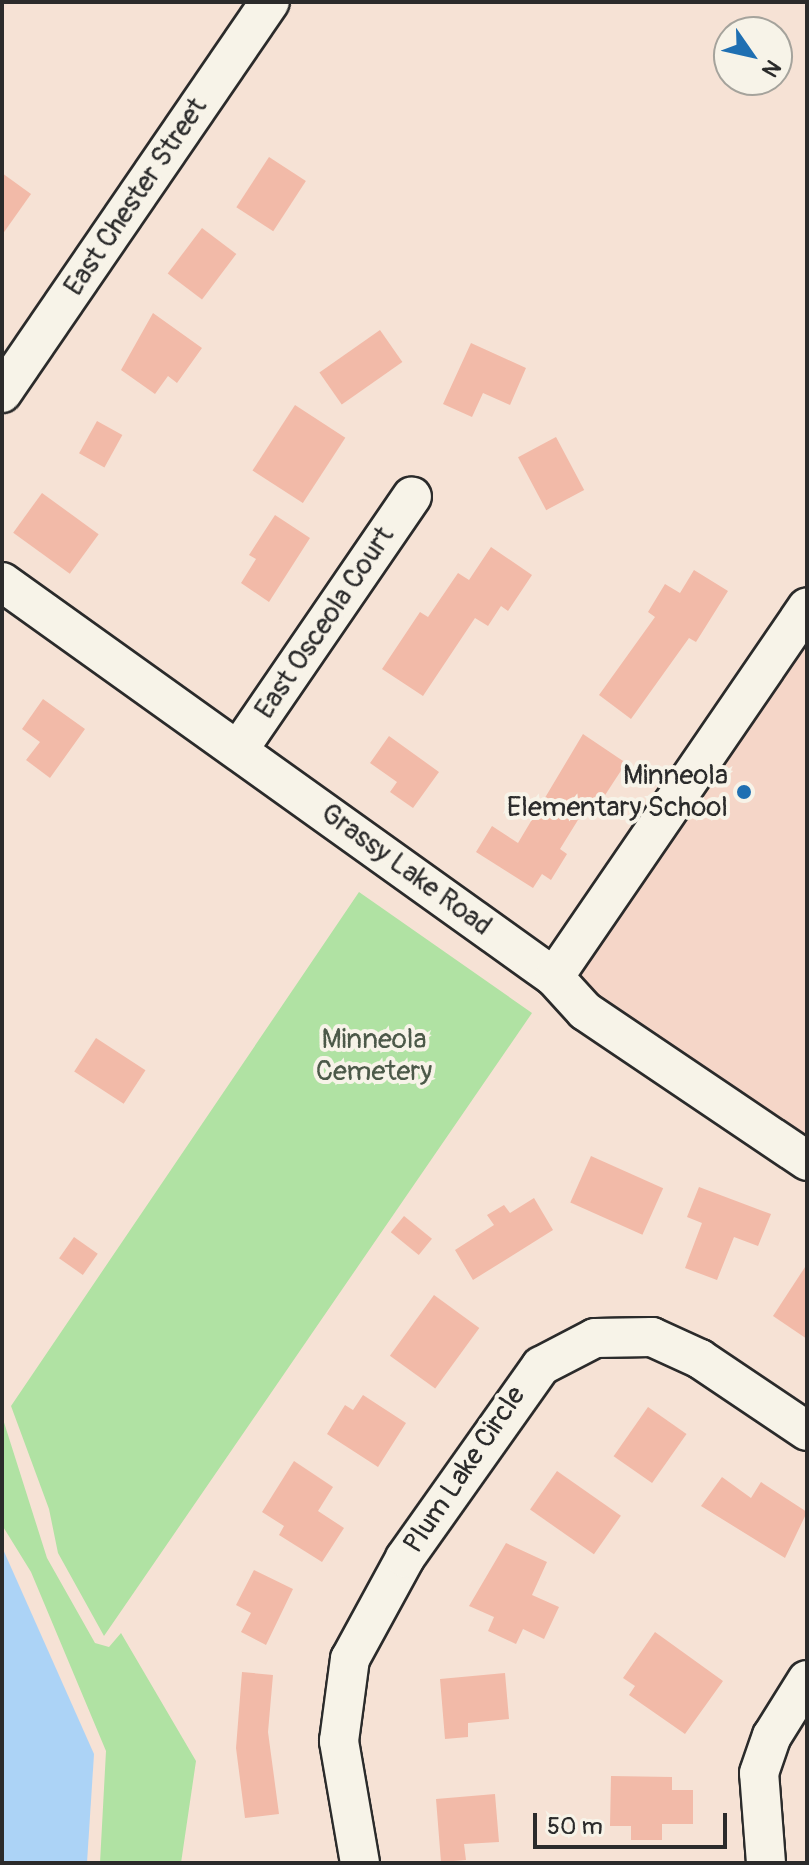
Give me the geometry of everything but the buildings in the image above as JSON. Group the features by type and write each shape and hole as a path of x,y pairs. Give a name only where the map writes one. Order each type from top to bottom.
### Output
{"street":[{"name":"East Chester Street","path":"2,393 270,2"},
{"name":"East Osceola Court","path":"239,749 412,496"},
{"name":"Grassy Lake Road","path":"2,582 554,977 585,1011 807,1161"},
{"path":"554,977 807,607"},
{"name":"Plum Lake Circle","path":"360,1863 339,1741 350,1659 405,1558 541,1366 595,1338 652,1337 700,1359 807,1431"},
{"path":"766,1863 759,1773 772,1736 807,1680"}],"shaded area":[{"name":"Minneola Elementary School","path":"807,607 807,1161 554,977"}],"green space":[{"name":"Minneola Cemetery","path":"359,892 532,1013 104,1636 58,1553 49,1509 11,1406"},
{"path":"2,1416 47,1558 95,1643 109,1647 121,1633 196,1761 181,1863 100,1863 106,1751 31,1572 2,1525"}],"water":[{"path":"2,1547 94,1754 87,1863 2,1863"}],"place":[{"name":"Minneola Elementary School","path":"744,792"}]}
